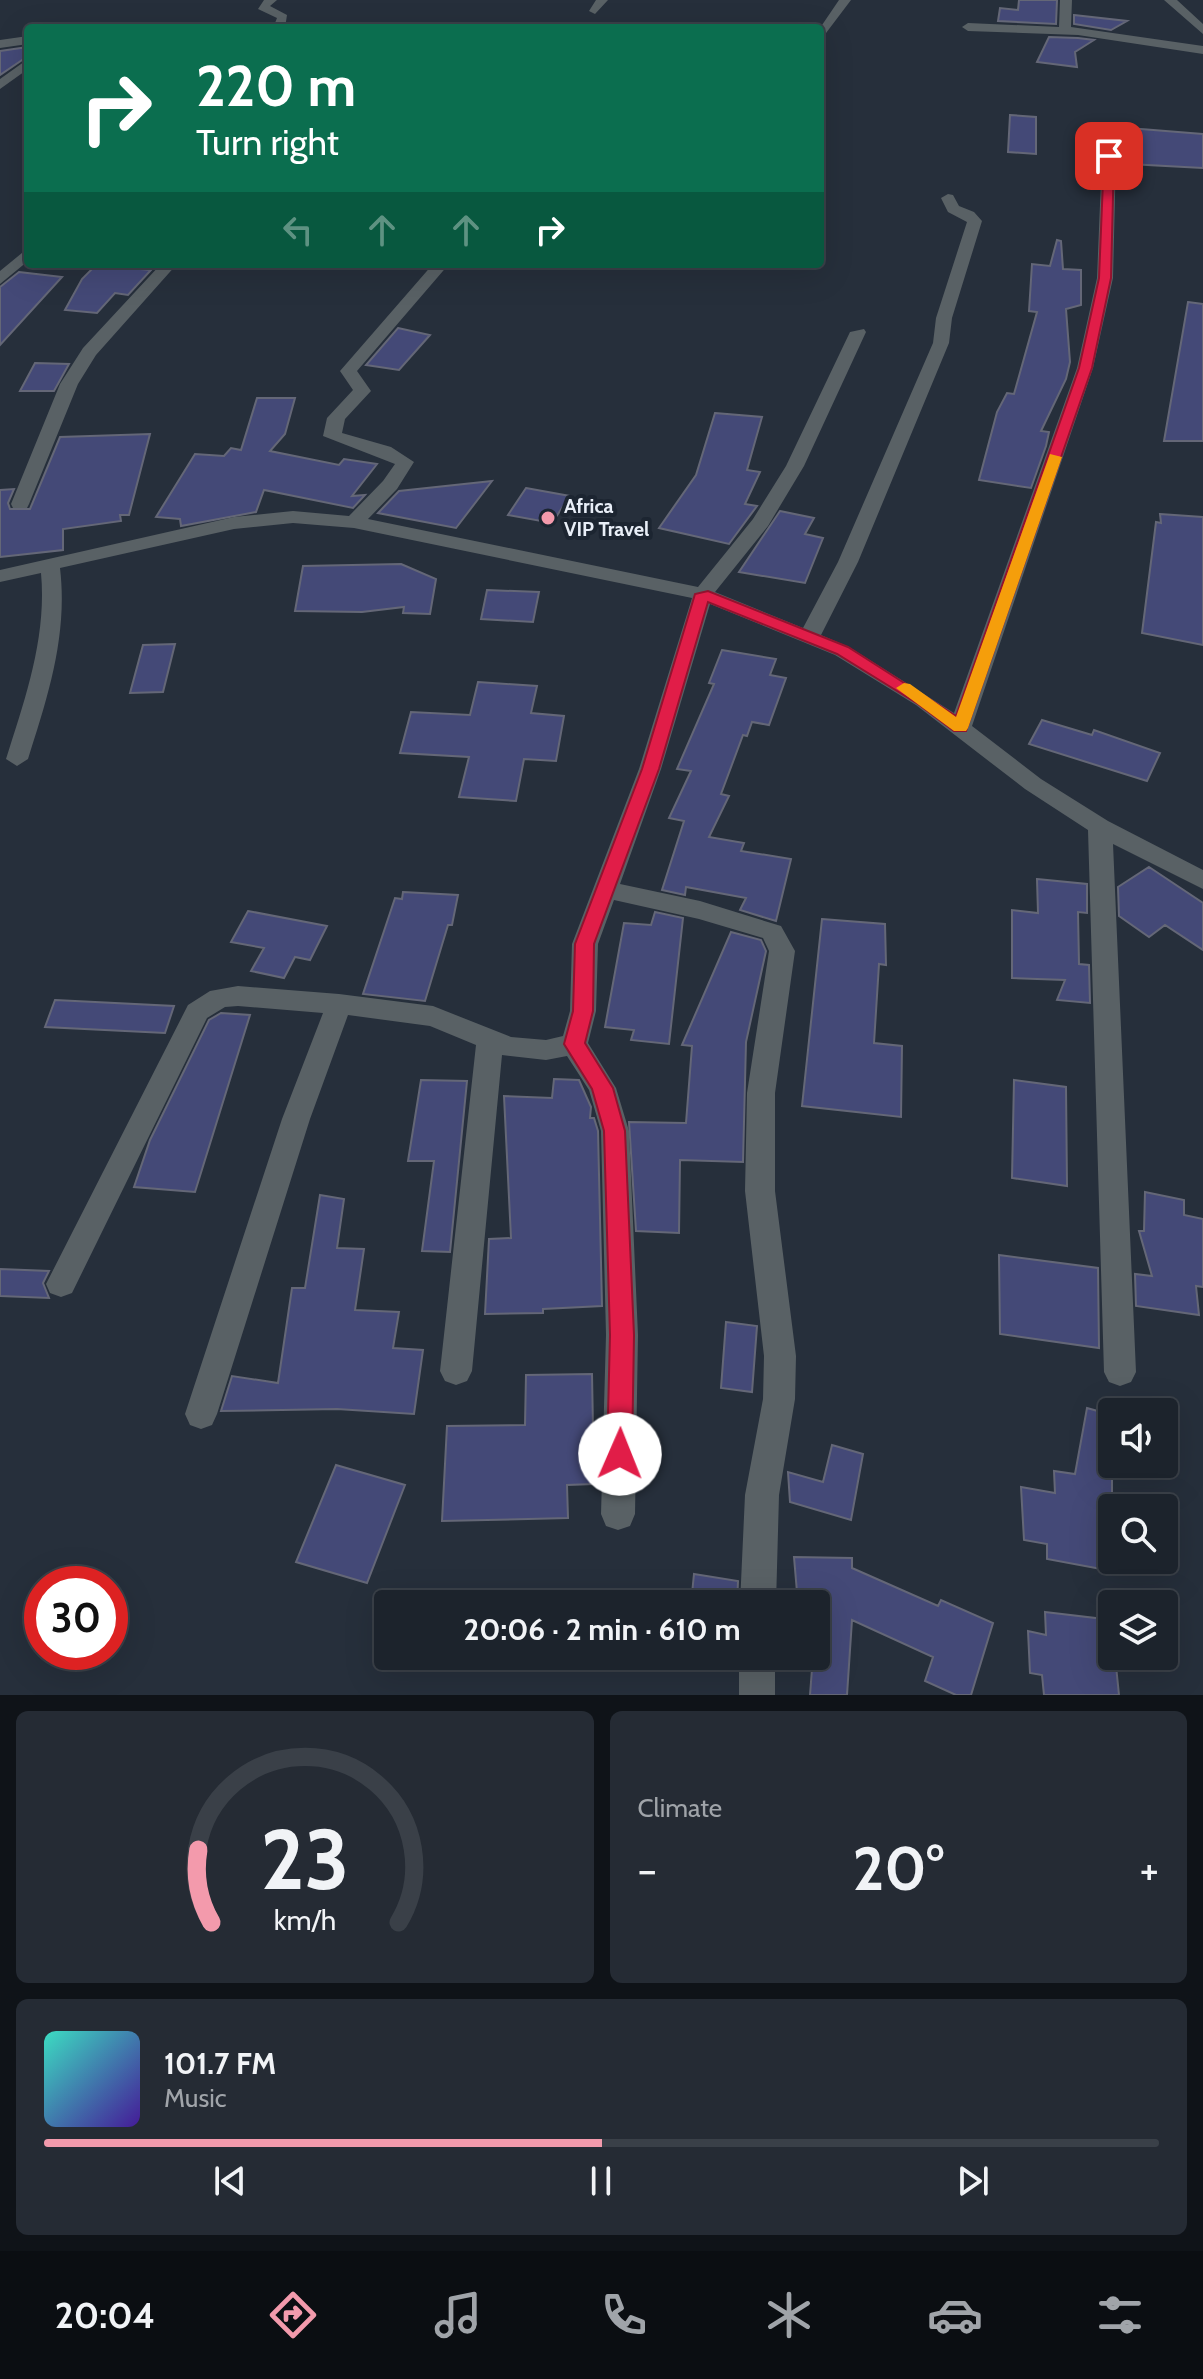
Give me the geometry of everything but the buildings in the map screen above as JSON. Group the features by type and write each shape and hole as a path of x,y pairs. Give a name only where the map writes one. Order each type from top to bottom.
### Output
{"street":[{"path":"271,0 262,7 283,17 280,24"},
{"path":"824,31 845,0"},
{"path":"1065,30 1066,0"},
{"path":"1170,0 1203,30"},
{"path":"968,27 1065,30 1203,50"},
{"path":"0,44 24,41"},
{"path":"0,85 24,66"},
{"path":"960,728 1085,368 1105,278 1109,156"},
{"path":"809,637 848,562 941,343 944,318 975,221 949,206 948,198"},
{"path":"0,279 24,257"},
{"path":"20,504 69,384 89,352 165,268"},
{"path":"354,522 390,485 405,462 385,451 332,436 336,418 362,391 348,371 438,268"},
{"path":"618,1514 622,1335 615,1131 602,1088 574,1044 583,1011 585,944 650,769 703,594 761,522 795,466 858,332"},
{"path":"0,576 234,523 293,517 354,522 703,594 842,651 924,700 1033,784 1100,827 1203,880"},
{"path":"17,759 52,631 55,592 50,564"},
{"path":"1100,827 1120,1372"},
{"path":"607,890 749,923 772,932 782,951 761,1093 760,1191 780,1356 779,1399 762,1495 759,1590"},
{"path":"61,1284 197,1012 219,998 238,996 339,1004 433,1016 490,1041 527,1050 560,1049 574,1044"},
{"path":"201,1414 296,1119 339,1004"},
{"path":"456,1371 490,1041"},
{"path":"757,1670 757,1695"}],"slow traffic":[{"path":"904,688 960,728 1055,457"}],"place":[{"name":"Africa VIP Travel","path":"548,518"}],"route":[{"path":"620,1454 622,1335 615,1131 602,1088 592,1067 574,1044 583,1011 585,944 591,923 607,890 650,769 703,594 842,651 924,700 960,728 1085,368 1107,263 1109,156"}]}
